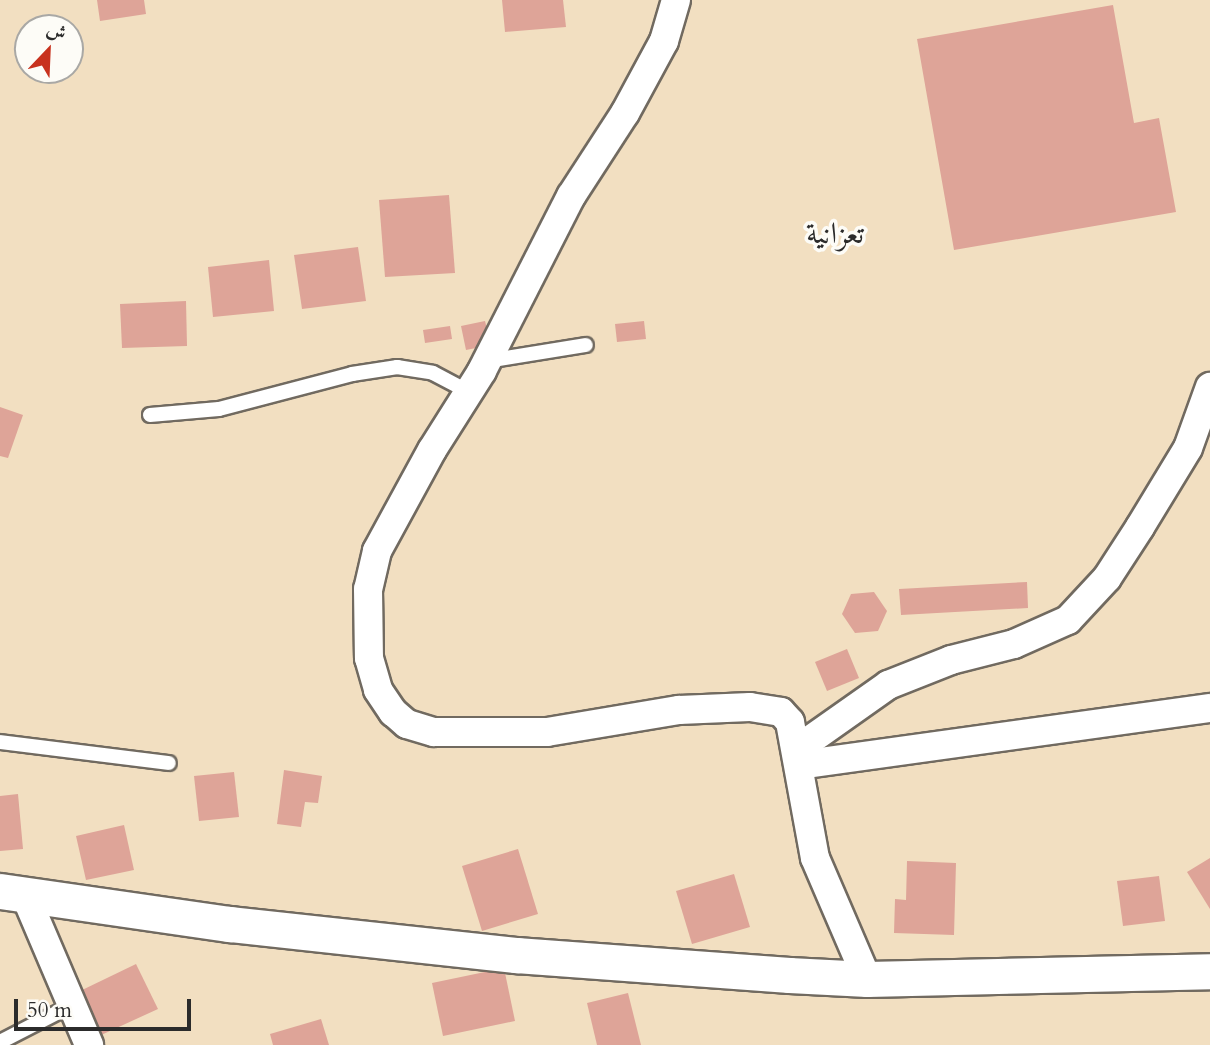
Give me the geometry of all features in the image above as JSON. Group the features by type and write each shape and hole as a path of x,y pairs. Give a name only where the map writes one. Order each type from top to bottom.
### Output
{"street":[{"path":"676,0 651,65 571,195 487,362 377,551 368,589 369,658 377,690 393,712 407,724 434,732 547,732 678,710 750,707 782,712 790,722 798,757 815,858 867,979"},
{"path":"798,757 888,685 951,660 1024,640 1068,620 1107,578 1154,504 1188,448 1210,387"},
{"path":"798,757 1210,708"},
{"path":"13,894 516,955 867,979 1210,971"},
{"path":"13,894 72,1005 89,1045"}],"lane":[{"path":"487,362 586,345"},
{"path":"150,415 219,409 352,374 397,367 433,373 469,392"},
{"path":"0,742 169,762"},
{"path":"0,1042 72,1005"}],"building":[{"path":"97,0 144,0 146,14 100,21"},
{"path":"502,0 563,0 566,27 505,32"},
{"path":"1113,5 1134,123 1159,118 1176,212 954,250 917,39"},
{"path":"449,195 455,273 385,277 379,200"},
{"path":"358,247 366,301 302,309 294,255"},
{"path":"269,260 274,311 213,317 208,267"},
{"path":"186,301 187,346 122,348 120,304"},
{"path":"485,321 491,345 466,350 461,326"},
{"path":"644,321 646,339 617,342 615,324"},
{"path":"450,326 452,339 425,343 423,330"},
{"path":"0,407 23,415 8,458 0,456"},
{"path":"1027,582 1028,608 901,615 899,589"},
{"path":"874,592 887,611 878,631 855,633 842,614 851,594"},
{"path":"847,649 859,678 827,691 815,662"},
{"path":"284,770 322,776 318,803 305,802 301,827 277,824"},
{"path":"234,772 239,817 199,821 194,776"},
{"path":"18,794 23,849 0,851 0,796"},
{"path":"124,825 134,870 86,880 76,836"},
{"path":"518,849 538,914 482,931 462,866"},
{"path":"1210,858 1210,909 1187,872"},
{"path":"907,861 956,863 954,935 894,933 895,899 906,900"},
{"path":"734,874 750,927 692,944 676,891"},
{"path":"1159,876 1165,921 1123,926 1117,881"},
{"path":"136,964 158,1009 99,1036 78,992"},
{"path":"504,968 515,1021 443,1036 432,983"},
{"path":"628,993 641,1045 597,1045 587,1003"},
{"path":"321,1019 329,1045 273,1045 270,1034"}],"district":[{"name":"تعزانية","path":"835,234"}]}
